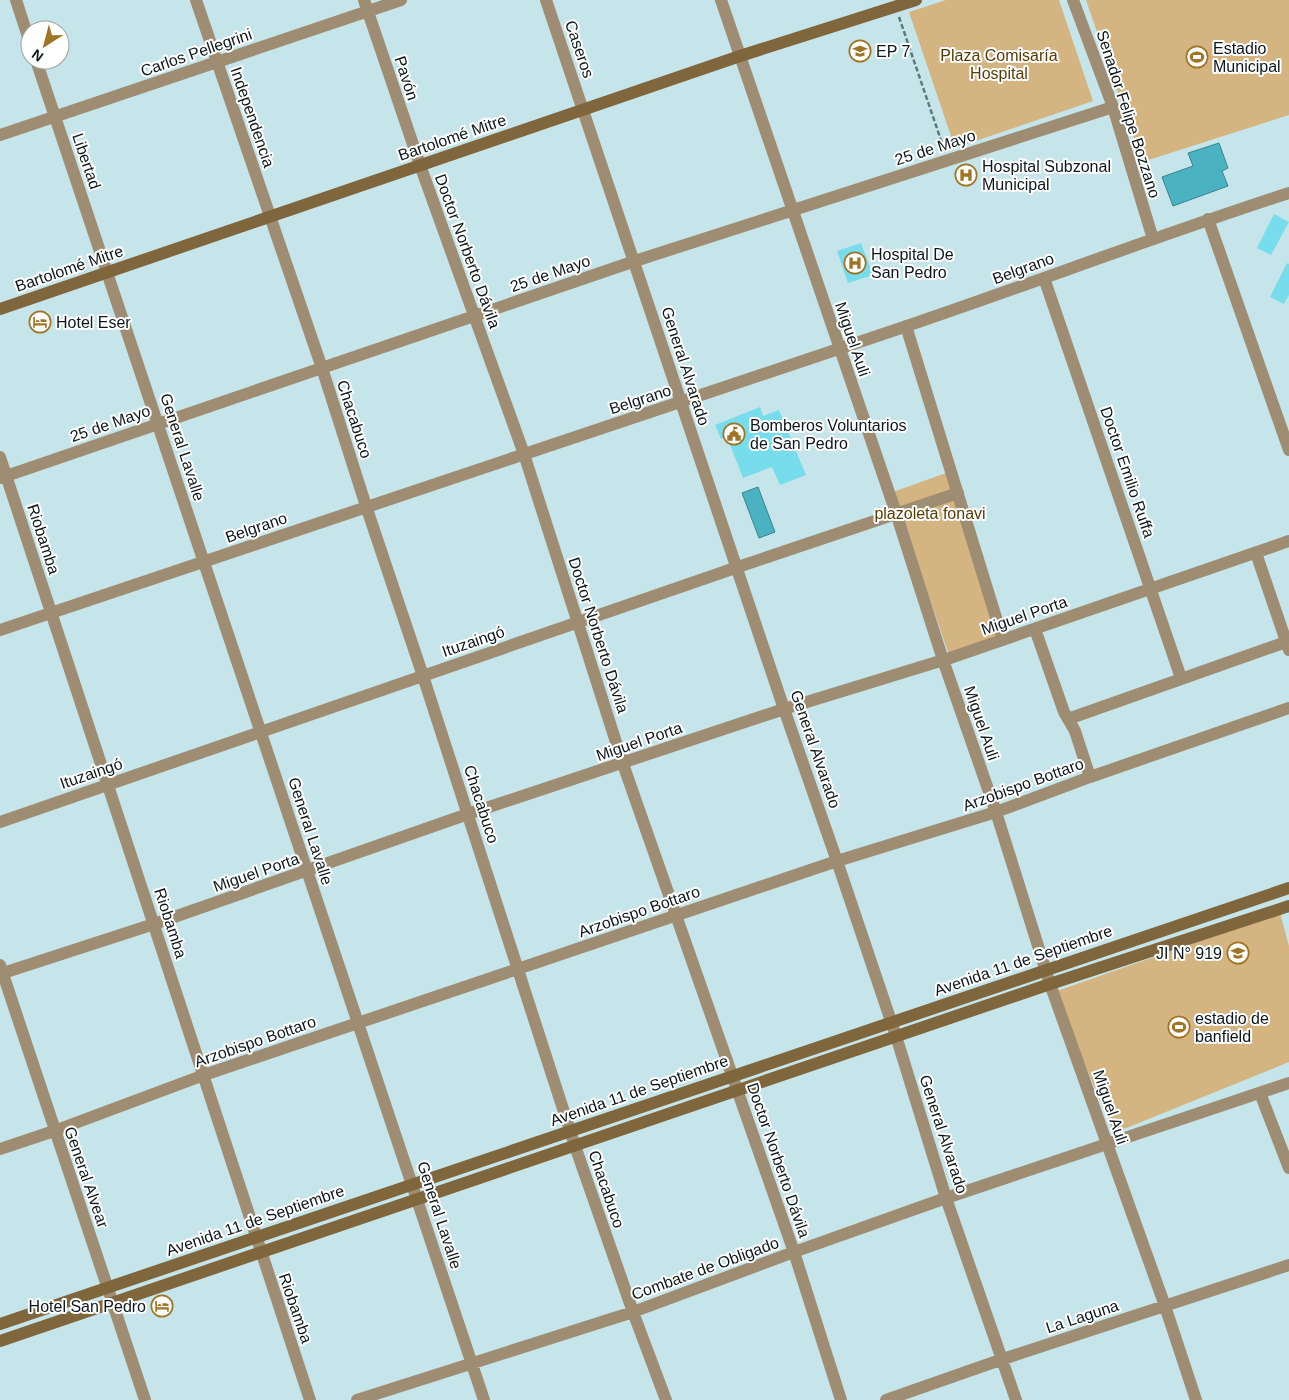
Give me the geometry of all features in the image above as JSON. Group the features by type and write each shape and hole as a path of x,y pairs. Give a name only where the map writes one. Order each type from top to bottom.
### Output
{"main road":[{"name":"Bartolomé Mitre","path":"0,309 740,56 916,0"},
{"name":"Avenida 11 de Septiembre","path":"0,1324 1289,888"},
{"name":"Avenida 11 de Septiembre","path":"0,1341 1050,984 1289,906"}],"street":[{"path":"16,0 23,20"},
{"name":"Independencia","path":"196,0 270,217"},
{"name":"Carlos Pellegrini","path":"0,135 217,62 366,6 402,0"},
{"name":"Caseros","path":"546,0 584,109"},
{"name":"Miguel Auli","path":"721,0 996,812 1050,984 1165,1306 1196,1400"},
{"name":"Senador Felipe Bozzano","path":"1073,0 1113,107 1153,239"},
{"name":"Pavón","path":"366,6 420,166"},
{"name":"Libertad","path":"39,70 107,272"},
{"name":"25 de Mayo","path":"3,477 635,261 1113,107"},
{"name":"General Alvarado","path":"584,109 680,402 738,567 784,709 896,1036 946,1198 1016,1400"},
{"name":"Doctor Norberto Dávila","path":"420,166 524,454 623,764 794,1252 841,1400"},
{"name":"Belgrano","path":"0,630 839,349 1289,193"},
{"name":"Chacabuco","path":"270,217 322,368 423,676 574,1146 666,1400"},
{"path":"1208,220 1289,450"},
{"name":"General Lavalle","path":"107,272 484,1400"},
{"name":"Doctor Emilio Ruffa","path":"1044,278 1181,678"},
{"path":"906,326 1003,640"},
{"name":"Riobamba","path":"0,457 3,477 51,613 204,1075 260,1253 310,1400"},
{"name":"Ituzaingó","path":"0,822 958,493"},
{"name":"Miguel Porta","path":"1,970 154,924 307,872 468,814 784,709 943,660 1289,542"},
{"path":"1068,719 1181,678 1288,646 1256,553"},
{"path":"1035,629 1064,712 1076,731 1090,776"},
{"name":"Arzobispo Bottaro","path":"0,1149 204,1075 837,861 996,812 1090,776 1289,708"},
{"name":"General Alvear","path":"1,970 145,1400"},
{"name":"Combate de Obligado","path":"357,1400 633,1312 946,1198 1289,1083"},
{"path":"1260,1093 1289,1168"},
{"name":"La Laguna","path":"886,1400 1289,1264"}],"path":[{"path":"895,7 948,160"}],"green space":[{"name":"Plaza Comisaría Hospital","path":"946,0 1059,0 1093,101 955,148 909,12"},
{"name":"Estadio Municipal","path":"1086,0 1289,0 1289,115 1142,162"},
{"name":"plazoleta fonavi","path":"946,473 1000,637 950,658 893,492"},
{"name":"estadio de banfield","path":"1280,913 1289,946 1289,1062 1114,1133 1054,992"}],"water":[{"path":"1219,143 1228,168 1222,171 1228,186 1173,206 1162,177 1193,166 1188,153"},
{"path":"758,487 775,532 759,538 742,493"}],"building":[{"path":"1274,214 1289,222 1271,255 1257,248"},
{"name":"Hospital De San Pedro","path":"861,243 873,275 848,283 837,251"},
{"path":"1287,263 1289,264 1289,295 1284,304 1270,297"},
{"path":"760,407 763,416 779,410 806,475 780,485 772,467 743,478 727,437 721,439 715,425"}],"place":[{"name":"EP 7","path":"860,51"},
{"name":"Estadio Municipal","path":"1197,57"},
{"name":"Hospital Subzonal Municipal","path":"966,175"},
{"name":"Hospital De San Pedro","path":"855,263"},
{"name":"Hotel Eser","path":"40,322"},
{"name":"Bomberos Voluntarios de San Pedro","path":"734,434"},
{"name":"JI N° 919","path":"1238,953"},
{"name":"estadio de banfield","path":"1179,1027"},
{"name":"Hotel San Pedro","path":"162,1306"}]}
